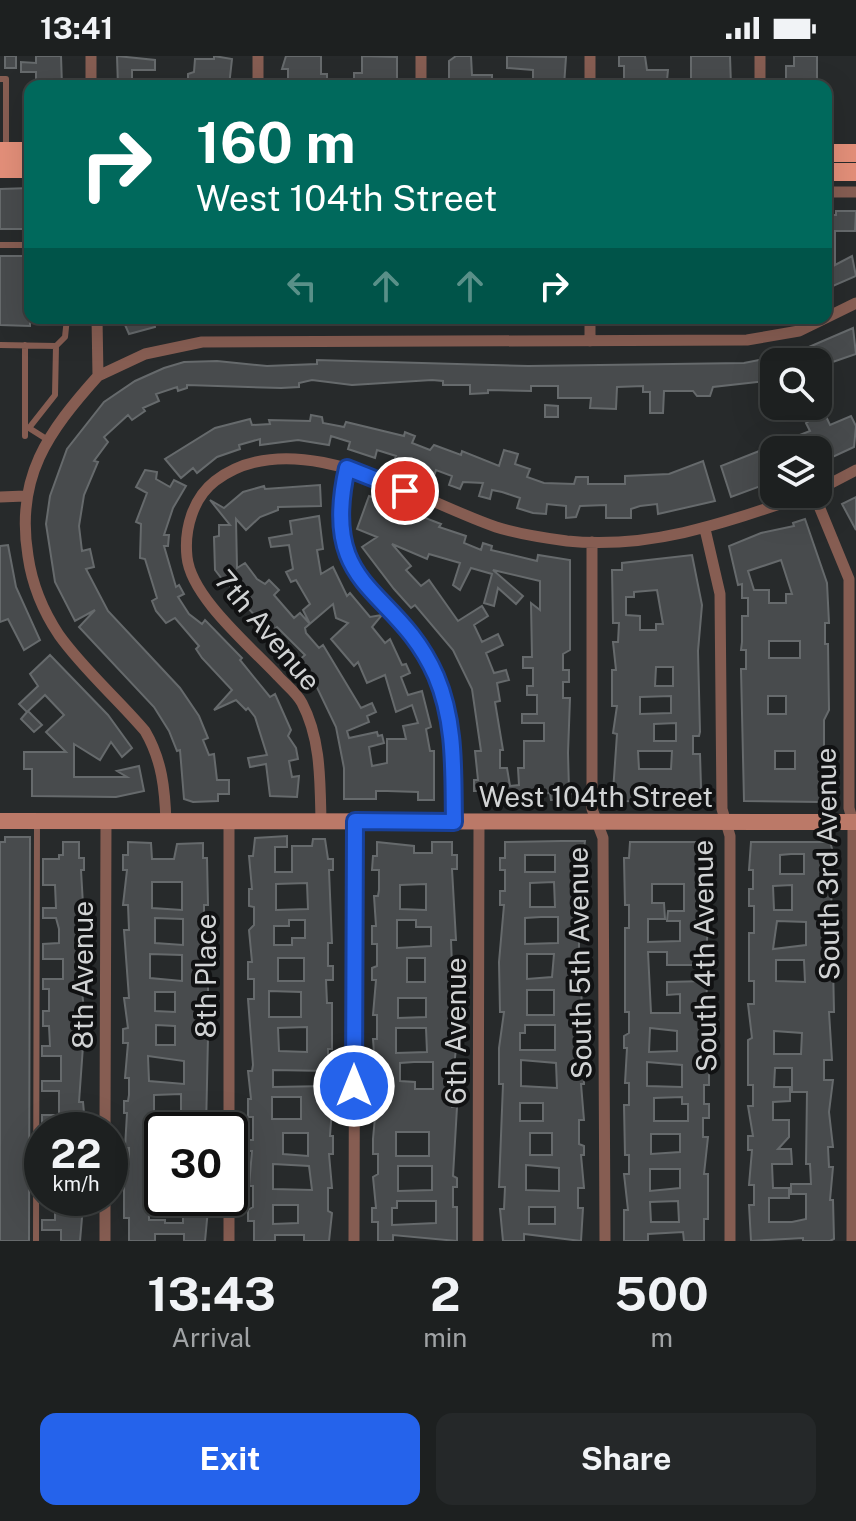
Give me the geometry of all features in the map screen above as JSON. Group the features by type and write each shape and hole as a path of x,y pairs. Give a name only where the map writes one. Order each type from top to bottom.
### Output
{"main road":[{"path":"3,151 24,151"},
{"path":"832,153 856,153"},
{"path":"0,169 24,169"},
{"path":"832,172 856,172"}],"street":[{"path":"91,56 91,80"},
{"path":"258,56 258,80"},
{"path":"421,56 421,80"},
{"path":"590,56 590,80"},
{"path":"760,56 760,80"},
{"path":"832,192 856,192"},
{"path":"832,316 856,303"},
{"path":"97,324 98,376"},
{"path":"590,324 590,341"},
{"path":"166,823 162,769 150,739 73,652 45,611 30,567 25,496 48,440 68,410 98,376 145,354 202,342 708,341 781,336 817,324"},
{"name":"7th Avenue","path":"321,821 320,760 302,701 198,589 187,558 190,517 209,486 248,464 301,459 347,468"},
{"path":"454,822 450,721 435,674 420,647 368,588 348,560 341,539 341,494 347,468 501,528 592,542 663,537 705,529 769,508"},
{"path":"832,483 856,470"},
{"path":"0,497 25,496"},
{"name":"South 3rd Avenue","path":"820,508 849,579 849,808 855,822 852,1241"},
{"name":"South 4th Avenue","path":"705,529 720,594 722,809 730,836 730,1241"},
{"name":"South 5th Avenue","path":"592,542 592,809 603,838 605,1241"},
{"name":"West 104th Street","path":"0,821 855,822"},
{"name":"8th Avenue","path":"105,1112 106,821"},
{"path":"354,1241 355,821"},
{"name":"6th Avenue","path":"478,1241 479,822"},
{"name":"8th Place","path":"229,823 229,1112"},
{"path":"105,1216 105,1241"},
{"path":"229,1216 229,1241"}],"lane":[{"path":"0,79 6,79 3,151"},
{"path":"0,245 24,245"},
{"path":"48,440 29,428 55,395 56,346 65,337 66,324"},
{"path":"0,345 56,346"},
{"path":"25,345 25,436"},
{"path":"55,395 68,410"},
{"path":"36,1241 37,821"}],"building":[{"path":"5,56 16,56 16,68 5,68"},
{"path":"36,56 61,56 62,80 36,80 36,72 21,72 21,62 36,63"},
{"path":"117,56 155,60 155,70 132,70 132,80 118,80"},
{"path":"214,56 232,59 230,80 188,80 188,74 194,72 195,59 214,59"},
{"path":"286,56 321,56 321,74 327,74 327,80 288,80 288,69 282,69"},
{"path":"362,56 397,57 397,80 354,80 354,73 362,73"},
{"path":"456,56 471,56 472,75 492,75 492,80 449,80 449,61"},
{"path":"507,56 566,57 564,80 533,80 533,70 507,68"},
{"path":"619,56 645,56 647,70 668,70 667,80 624,80 624,66 619,66"},
{"path":"691,56 730,56 731,80 691,80"},
{"path":"794,56 817,56 817,80 786,80 786,66 794,66"},
{"path":"24,188 24,229 0,229 0,189"},
{"path":"836,211 856,211 855,231 835,231 835,265 852,256 856,276 832,286 832,215 836,215"},
{"path":"0,256 24,256 24,324 30,326 0,325"},
{"path":"125,324 155,324 155,327 129,334"},
{"path":"853,328 856,354 832,362 832,348 807,348"},
{"path":"317,360 528,366 744,363 760,360 760,382 713,387 710,396 697,396 693,391 664,391 663,413 650,413 650,392 643,392 643,386 617,387 616,409 590,408 591,398 558,398 558,386 531,386 531,391 488,390 488,393 470,394 470,385 443,385 443,381 432,380 352,385 312,380 299,383 299,387 281,388 187,385 187,388 178,391 177,387 156,394 159,401 143,408 145,411 132,420 128,415 104,437 108,442 94,461 98,462 84,495 79,526 82,551 90,549 94,567 86,569 108,611 180,688 199,716 208,738 203,740 209,755 214,754 217,780 229,780 229,794 218,794 218,801 193,802 184,799 180,750 177,751 169,731 154,707 79,627 95,610 75,621 55,582 46,524 50,496 67,449 104,402 135,381 164,368 184,362 217,361 267,366 317,364"},
{"path":"545,405 558,406 558,417 545,417"},
{"path":"311,415 322,417 323,423 344,427 346,422 404,436 405,432 415,436 412,443 430,450 434,445 461,455 462,451 499,466 504,450 518,454 515,464 530,469 527,477 544,483 574,484 576,477 588,477 588,484 625,484 625,476 669,474 703,461 715,501 658,514 657,504 640,506 631,509 631,518 606,518 606,505 580,506 576,517 566,518 566,506 547,504 546,514 533,513 517,508 520,498 502,492 492,490 490,499 479,496 483,483 463,482 460,489 449,485 452,476 436,470 433,479 417,474 394,461 396,456 377,450 375,458 348,449 350,442 331,436 329,445 298,440 260,445 260,439 239,445 240,449 217,457 197,473 193,468 181,478 165,459 215,428 250,419 252,425 270,424 269,420 310,421"},
{"path":"851,416 856,426 854,447 832,457 832,436 797,436 810,431 806,423 828,420 830,425"},
{"path":"760,451 760,486 731,497 721,466"},
{"path":"145,470 157,472 156,479 170,487 174,480 186,486 173,508 164,535 169,535 168,546 164,546 176,587 179,585 184,594 178,597 189,614 202,624 205,620 242,658 240,660 270,697 275,694 291,730 288,736 296,748 298,759 289,761 292,777 299,776 297,797 270,796 266,764 250,767 248,758 267,755 255,717 236,700 214,710 232,690 202,658 196,649 199,646 175,618 166,623 156,611 152,601 157,598 145,559 140,558 141,524 136,522 147,493 136,487"},
{"path":"320,485 321,506 278,507 278,510 260,517 246,530 236,519 237,568 245,563 257,579 265,584 269,580 279,590 274,595 294,618 300,613 310,624 303,610 310,604 296,580 291,582 286,572 293,569 289,545 271,547 269,538 292,534 290,521 319,516 323,549 317,550 321,574 333,567 347,596 350,593 370,617 382,615 372,627 385,643 390,639 402,665 406,664 410,673 401,677 408,695 422,691 431,727 426,729 430,751 434,751 434,800 418,800 418,792 387,791 376,791 376,799 344,799 344,768 336,727 312,677 298,661 305,655 277,627 272,631 263,624 245,605 251,598 239,586 233,590 215,570 214,537 219,536 219,525 230,525 210,500 224,508 243,492 264,486 265,489","holes":["333,604 336,618 348,623 331,639 354,666 358,662 367,683 385,675 396,712 412,705 418,723 403,726 406,739 387,739 387,763 372,766 369,747 384,743 382,735 378,736 377,732 349,738 347,731 369,722 367,716 376,712 372,703 361,708 323,645 319,648 306,633 305,628"]},
{"path":"369,496 466,536 464,543 481,550 483,543 492,546 491,550 537,561 538,555 570,560 570,650 563,654 563,670 569,670 569,682 563,682 563,698 570,698 569,790 573,790 567,800 551,800 550,793 501,794 501,799 484,799 481,791 474,791 474,780 478,780 475,751 481,751 472,689 453,650 415,605 411,608 394,589 362,547 377,537 357,529","holes":["392,544 427,559 429,554 460,563 453,585 460,590 471,568 492,574 484,603 494,606 498,588 516,604 523,596 493,570 540,581 540,610 531,603 532,657 523,657 523,668 533,668 533,686 527,686 527,695 537,695 537,714 522,714 522,723 544,723 544,741 524,741 524,768 518,768 519,785 510,786 507,768 500,768 500,750 503,750 495,702 500,701 497,683 509,680 506,670 494,673 486,653 503,645 498,634 482,642 474,625 488,616 482,606 458,621 429,580 421,586 406,570 411,566"]},
{"path":"856,497 856,530 842,504"},
{"path":"805,519 827,583 829,623 825,623 825,644 828,644 829,710 824,720 824,754 828,754 828,793 822,793 820,802 744,801 741,669 746,669 746,650 741,650 742,616 748,616 748,598 742,598 742,584 738,585 729,546 761,533 794,526 793,523","holes":["781,560 792,594 786,594 786,603 769,603 769,590 754,590 748,571","769,641 800,641 800,658 769,658","768,696 786,696 786,714 768,714","775,751 795,751 795,769 775,769"]},
{"path":"8,545 16,587 40,640 24,650 8,619 0,622 0,546"},
{"path":"692,555 702,605 698,651 700,732 699,736 693,736 693,754 700,754 701,787 699,793 693,793 691,802 618,801 619,792 613,792 617,734 613,733 617,706 612,706 612,670 616,670 613,642 618,642 619,623 613,623 612,570 622,570 622,563","holes":["657,590 663,624 656,624 656,630 640,630 640,616 626,615 626,597 634,597 634,592","656,667 673,667 673,686 655,686","671,696 671,713 640,714 640,697","676,723 676,741 654,741 654,724","638,751 672,751 671,769 639,769"]},
{"path":"50,655 108,715 132,748 122,757 111,742 100,760 74,744 74,777 127,777 117,771 139,766 144,791 116,797 32,796 32,769 24,769 24,752 66,752 46,732 64,715 45,695 28,711 42,725 34,732 21,719 27,712 19,704 38,686 30,674"},
{"path":"287,836 287,847 275,847 275,872 292,872 292,846 312,846 313,839 325,839 328,859 333,859 333,870 329,870 332,943 328,943 328,966 333,966 333,980 326,980 327,1003 332,1003 332,1049 328,1049 328,1071 273,1070 273,1087 327,1086 328,1108 332,1108 330,1136 333,1136 333,1154 329,1154 332,1188 328,1188 328,1211 332,1213 329,1241 304,1241 304,1235 275,1235 275,1241 254,1241 254,1221 248,1221 248,1210 253,1207 253,1186 249,1186 252,1151 249,1151 248,1140 253,1140 253,1117 248,1117 248,1099 251,1099 248,1071 252,1071 253,1065 248,999 254,999 254,979 248,979 248,962 252,962 249,930 254,925 254,907 249,906 249,889 252,889 249,856 253,856 255,838","holes":["307,883 308,909 276,910 276,884","289,920 305,920 305,938 292,938 292,945 274,945 274,926 289,926","278,958 304,958 304,981 278,981","269,991 301,992 301,1017 269,1017","307,1027 307,1052 279,1051 278,1028","272,1097 301,1097 301,1119 272,1119","283,1133 308,1133 308,1156 283,1154","273,1164 309,1166 312,1190 273,1189","273,1205 298,1205 298,1223 273,1224"]},
{"path":"5,837 30,837 29,1112 24,1112 24,1216 29,1216 29,1241 0,1241 0,842 5,842"},
{"path":"585,841 581,869 584,904 579,904 579,928 584,928 584,940 579,940 579,962 584,962 584,976 580,976 584,1033 584,1084 581,1084 584,1120 579,1120 579,1144 584,1146 584,1155 581,1155 584,1188 578,1188 578,1208 583,1208 581,1241 524,1234 524,1241 503,1241 500,1209 504,1209 505,1187 499,1187 503,1084 499,1084 499,1048 504,1012 500,1012 499,962 504,905 500,905 500,891 505,891 505,870 500,870 500,858 505,858 505,842","holes":["525,855 555,855 555,872 525,872","554,882 555,907 530,907 530,883","558,917 558,943 525,944 525,918","527,954 554,954 552,977 527,979","527,990 554,990 554,1015 527,1015","525,1025 555,1025 555,1050 520,1050 520,1033 525,1033","521,1060 556,1063 557,1088 521,1086","520,1103 543,1103 543,1121 520,1121","530,1133 552,1133 552,1155 530,1155","526,1165 559,1168 559,1191 526,1190","529,1207 555,1207 555,1224 529,1224"]},
{"path":"63,842 79,842 79,858 84,858 79,927 84,929 84,975 80,975 84,1009 78,1009 78,1026 80,1032 84,1032 79,1102 83,1102 84,1112 59,1112 59,1091 42,1091 42,1081 61,1081 61,1056 42,1056 42,1046 50,1046 49,1026 43,1026 43,1011 49,1011 49,989 43,989 43,979 63,979 63,959 43,959 43,944 59,943 59,929 56,918 43,918 43,908 56,908 55,885 43,885 43,859 59,859 59,855 63,855"},
{"path":"128,842 151,843 152,859 174,859 177,844 203,843 203,858 207,858 208,905 204,905 204,931 209,931 205,964 208,964 208,1013 203,1013 203,1033 208,1036 206,1112 181,1112 181,1094 154,1095 154,1112 144,1112 144,1216 149,1216 149,1220 165,1220 165,1223 183,1223 183,1216 207,1216 205,1241 184,1241 184,1234 155,1234 155,1241 129,1241 129,1218 124,1218 128,1216 129,1148 128,1112 124,1112 124,1101 128,1101 129,1078 125,1078 128,1043 123,1043 123,1029 128,1028 124,998 129,998 124,930 129,930 128,905 123,905 127,870 123,870 123,855 128,855","holes":["152,882 182,882 182,910 152,908","155,918 183,919 183,945 155,943","150,954 182,955 182,981 150,978","155,992 175,992 175,1012 155,1011","156,1025 175,1026 175,1045 156,1045","148,1056 184,1061 184,1084 149,1081"]},
{"path":"377,842 414,846 414,853 432,853 432,842 452,842 452,855 457,855 457,869 452,869 456,940 451,940 452,965 456,965 454,995 457,995 452,1037 457,1039 454,1067 457,1067 457,1084 451,1084 452,1107 457,1107 453,1176 457,1178 457,1187 453,1187 453,1207 457,1207 457,1241 393,1235 393,1241 378,1241 378,1222 372,1222 372,1208 376,1208 373,1177 378,1174 378,1154 373,1154 373,1139 378,1084 372,1084 377,1015 373,1015 376,980 372,980 372,968 377,966 377,944 372,944 372,926 376,926 374,896 378,896 379,870 372,870 373,856 377,856","holes":["426,884 426,910 400,909 400,885","397,920 416,920 416,927 431,927 431,946 397,948","407,958 425,958 425,982 407,982","398,998 426,998 426,1017 398,1018","396,1028 426,1028 427,1052 396,1053","433,1062 433,1089 415,1089 415,1082 400,1081 400,1063","396,1132 429,1132 429,1156 396,1156","398,1166 432,1166 432,1190 398,1191","397,1201 436,1201 436,1223 392,1225 392,1208 397,1208"]},
{"path":"630,842 706,842 706,855 709,855 709,870 704,870 705,894 709,894 706,965 667,965 667,952 648,952 651,1013 680,1013 680,994 667,995 667,982 707,981 705,1039 709,1039 709,1052 705,1052 705,1070 709,1070 709,1085 704,1085 704,1104 709,1104 709,1118 703,1118 703,1137 708,1137 704,1174 708,1174 708,1219 704,1219 704,1241 684,1241 683,1232 648,1234 648,1241 624,1241 624,1210 628,1210 624,1174 629,1174 629,1155 625,1155 624,1105 629,1105 629,1083 625,1083 627,1048 624,1048 624,1036 629,1033 629,1012 625,1012 625,928 629,928 629,905 625,905 624,858 629,858","holes":["652,884 684,884 684,911 668,911 667,921 680,921 680,941 648,942 648,919 665,919 664,903 652,903","650,1028 677,1031 677,1051 649,1052","647,1062 682,1065 682,1087 647,1086","682,1097 682,1104 688,1104 688,1121 654,1121 654,1098","651,1134 680,1134 680,1152 651,1154","650,1169 680,1169 680,1188 650,1191","678,1201 679,1222 651,1222 650,1202"]},
{"path":"751,842 830,842 834,855 830,924 834,924 834,941 829,941 829,964 833,964 834,1012 829,1012 832,1060 824,1060 824,1080 833,1080 829,1112 833,1147 828,1147 829,1167 833,1167 830,1200 833,1200 834,1239 830,1241 803,1241 803,1238 751,1241 749,1205 754,1205 754,1185 749,1185 752,1150 748,1150 748,1136 753,1136 748,1106 753,1106 753,1085 748,1085 748,1040 752,1038 748,1004 754,1004 754,981 749,981 749,933 754,933 754,906 749,906 753,870 749,870","holes":["804,854 804,874 780,874 780,855","792,885 792,910 774,910 773,886","777,921 806,922 806,945 773,949","776,960 804,960 805,982 776,981","774,1031 802,1033 801,1054 774,1054","775,1068 792,1068 792,1092 807,1092 806,1164 810,1164 811,1184 791,1184 791,1194 806,1194 806,1219 769,1222 769,1198 789,1198 789,1188 773,1188 772,1164 792,1164 791,1149 778,1149 789,1137 789,1120 773,1120 773,1102 790,1101 790,1087 774,1087"]},
{"path":"55,1216 82,1216 80,1241 61,1241 61,1230 42,1230 42,1220 55,1220"}],"route":[{"path":"354,1086 355,821 454,822 450,721 435,674 420,647 368,588 348,560 341,539 341,494 347,468 405,491"}]}
